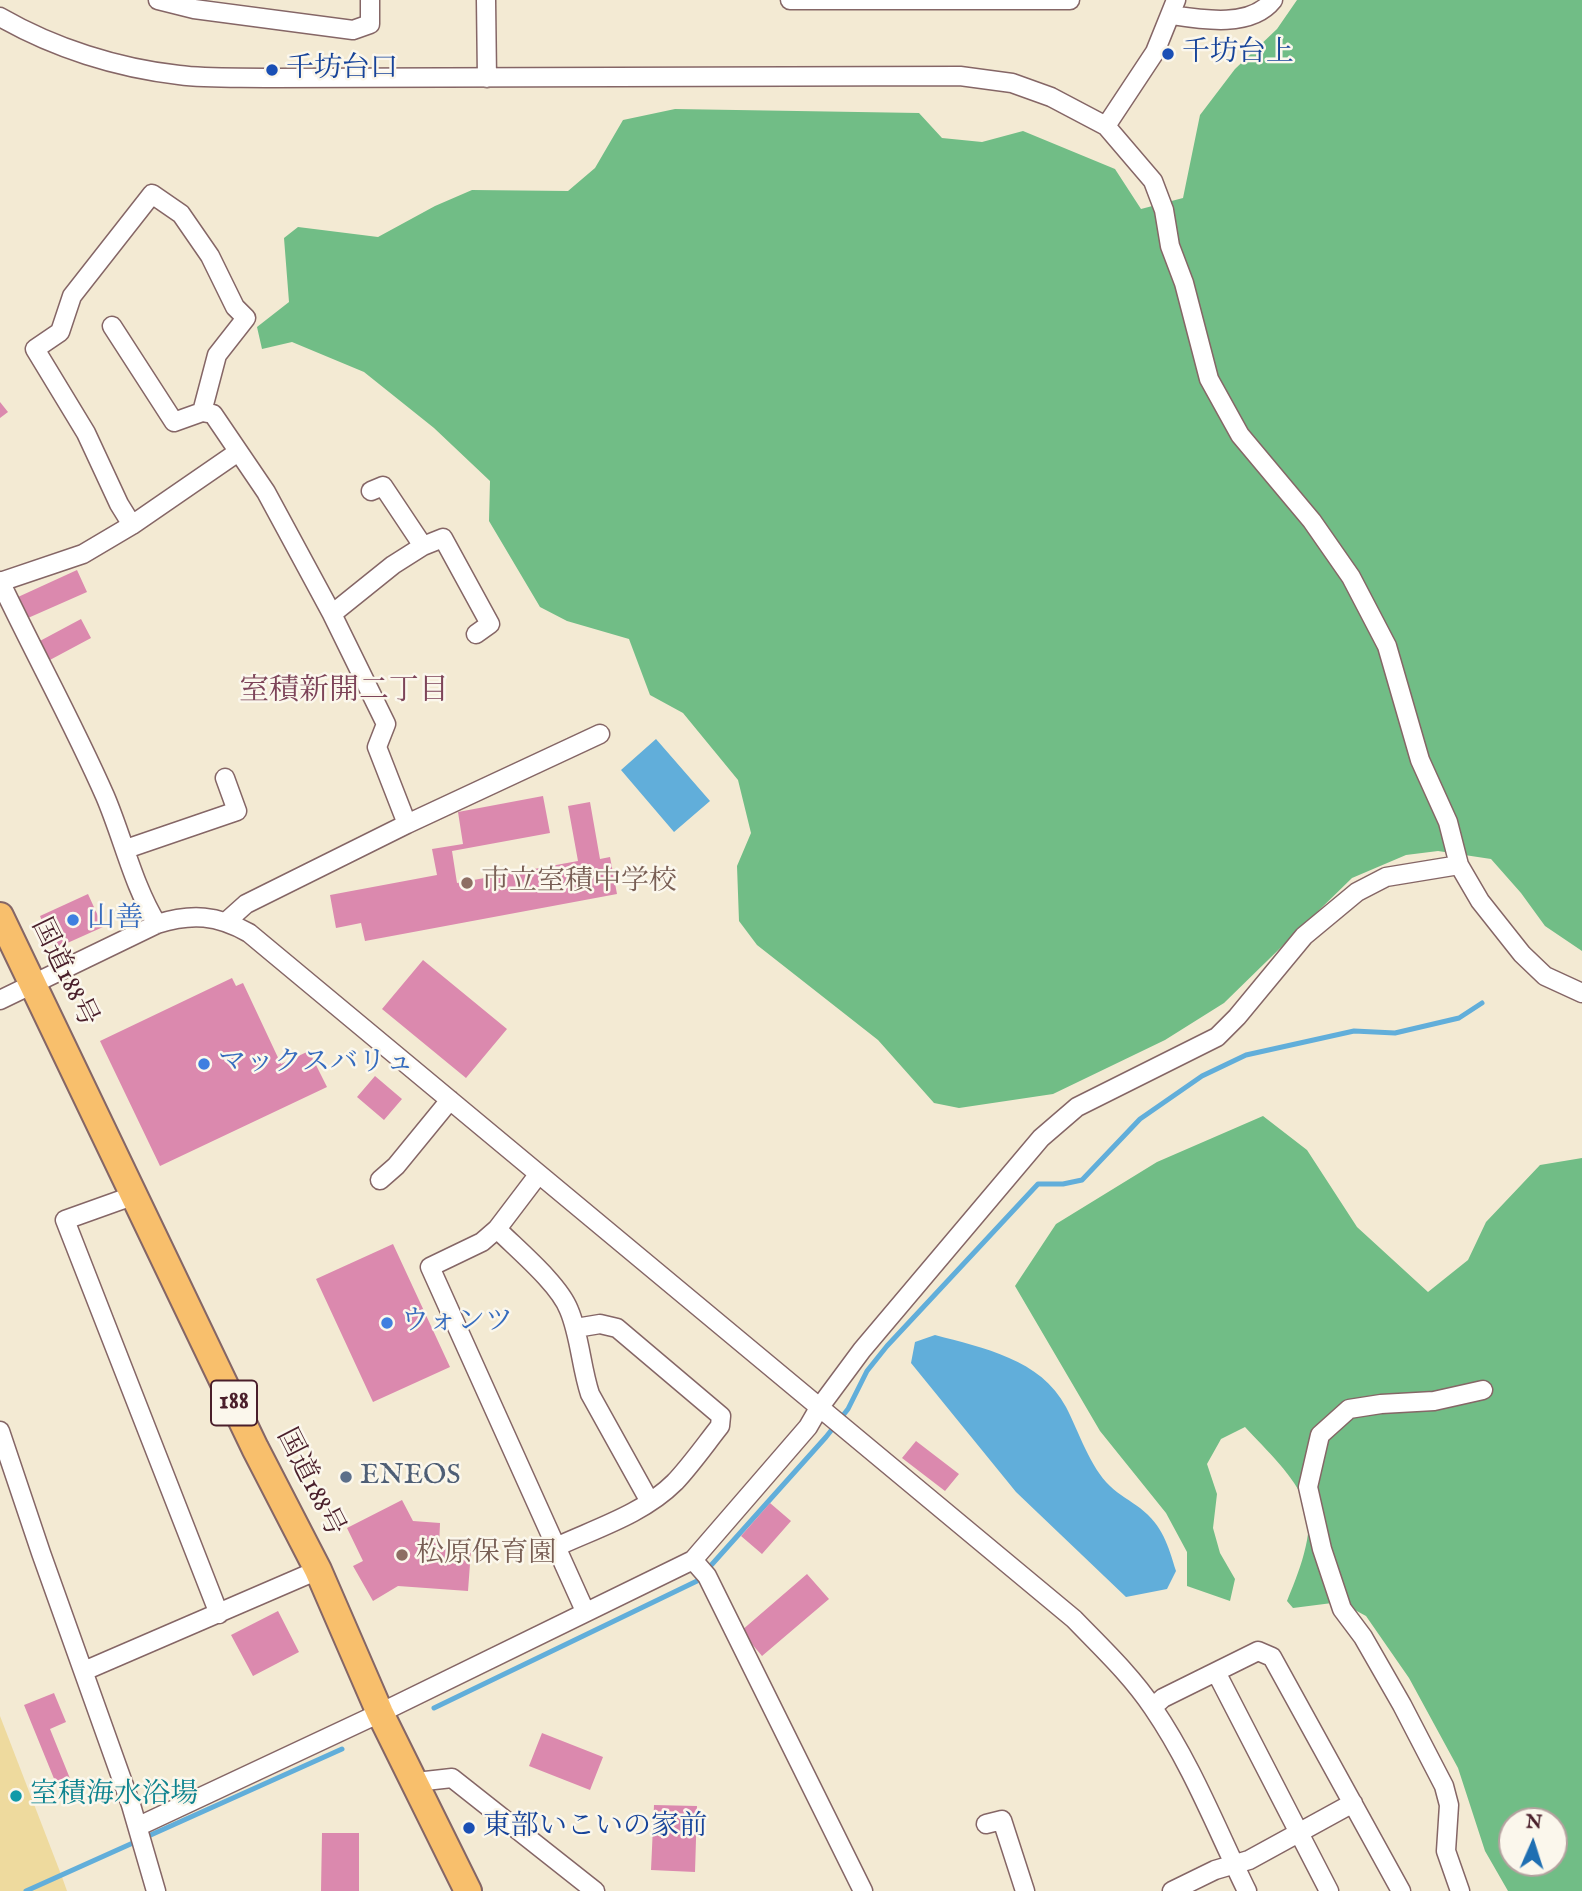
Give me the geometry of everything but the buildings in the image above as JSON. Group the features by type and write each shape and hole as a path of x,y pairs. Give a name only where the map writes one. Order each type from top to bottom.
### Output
{"highway":[{"name":"国道188号","path":"0,916 255,1448 318,1570 380,1713 468,1891"}],"street":[{"path":"158,0 194,9 354,30 370,24 370,0"},
{"path":"486,0 487,78"},
{"path":"790,0 1070,0"},
{"path":"1106,126 1155,52 1173,8 1195,19 1246,18 1264,11 1273,0"},
{"path":"0,17 27,33 105,61 181,76 960,76 1012,83 1051,97 1106,126 1153,181 1164,210 1170,246 1184,283 1209,379 1240,435 1312,521 1351,577 1387,646 1420,760 1448,822 1460,864 1480,901 1522,954 1545,976 1582,993"},
{"path":"132,525 119,504 86,433 35,349 60,331 72,296 152,194 181,214 210,256 235,307 246,318 217,355 202,412"},
{"path":"112,326 174,422 202,412 213,414 266,492 332,614 386,724 377,747 407,824"},
{"path":"157,924 146,907 106,799 64,707 0,582 83,554 132,525 238,452"},
{"path":"371,491 383,486 423,546"},
{"path":"332,614 393,565 443,537 491,624 476,634"},
{"path":"227,921 246,904 407,824 600,734"},
{"path":"126,849 237,811 225,778"},
{"path":"139,1826 380,1713 693,1560 808,1427 862,1350 1041,1138 1077,1107 1217,1037 1237,1017 1304,936 1357,892 1386,877 1460,864"},
{"path":"0,1000 157,924 181,916 227,921 249,933 1074,1619 1120,1667 1153,1707 1190,1770 1247,1891"},
{"path":"380,1180 396,1166 450,1100"},
{"path":"538,1175 497,1229 482,1242 430,1267 584,1611"},
{"path":"135,1195 65,1220 219,1614"},
{"path":"497,1229 562,1295 576,1328 583,1375 590,1394 650,1502"},
{"path":"556,1547 635,1512 650,1502 675,1482 720,1426 721,1416 617,1328 600,1324 576,1328"},
{"path":"1460,1891 1446,1851 1449,1805 1444,1786 1363,1637 1342,1609 1322,1549 1308,1487 1321,1435 1349,1409 1434,1401 1483,1390"},
{"path":"0,1431 139,1826 156,1891"},
{"path":"693,1560 706,1576 863,1891"},
{"path":"84,1671 318,1570"},
{"path":"1153,1707 1164,1698 1258,1651 1272,1657 1401,1891"},
{"path":"1216,1672 1329,1891"},
{"path":"416,1782 452,1778 595,1891"},
{"path":"1172,1891 1214,1870 1249,1860 1353,1803"},
{"path":"986,1824 1002,1820 1025,1891"}],"green space":[{"path":"1297,0 1582,0 1582,951 1545,926 1491,859 1438,851 1406,855 1352,878 1224,1003 1165,1040 1053,1094 959,1108 934,1103 878,1040 757,945 739,921 737,866 751,833 738,780 683,713 650,695 629,639 567,621 540,607 489,521 490,481 434,428 364,372 292,342 262,349 257,327 289,302 284,238 298,227 378,237 435,206 472,190 568,191 595,168 623,120 675,109 919,113 942,138 982,142 1023,131 1115,169 1141,209 1183,198 1200,115 1235,69 1277,29"},
{"path":"1263,1116 1307,1150 1357,1227 1428,1292 1468,1260 1486,1222 1540,1165 1582,1158 1582,1891 1508,1891 1500,1877 1568,1877 1568,1807 1498,1807 1498,1874 1485,1851 1458,1768 1409,1678 1366,1616 1340,1602 1293,1608 1287,1601 1307,1540 1309,1528 1306,1505 1287,1473 1245,1427 1221,1439 1207,1464 1217,1494 1213,1528 1220,1553 1235,1579 1230,1601 1187,1586 1187,1552 1166,1513 1100,1431 1015,1286 1056,1224 1157,1162"}],"sand":[{"name":"室積海水浴場","path":"0,1716 62,1877 67,1891 0,1891"}],"water":[{"path":"656,739 710,801 674,832 621,770"},
{"path":"935,1335 1009,1358 1042,1377 1055,1391 1103,1478 1148,1515 1164,1536 1176,1571 1167,1589 1126,1597 1016,1492 911,1363 915,1342"}],"waterway":[{"path":"434,1708 697,1581 826,1437 848,1409 867,1371 887,1346 1038,1184 1063,1184 1082,1180 1140,1119 1202,1076 1246,1055 1354,1031 1395,1033 1459,1018 1482,1003"},
{"path":"26,1891 342,1749"}],"place":[{"name":"千坊台上","path":"1168,54"},
{"name":"千坊台口","path":"272,70"},
{"name":"市立室積中学校","path":"467,883"},
{"name":"山善","path":"73,920"},
{"name":"マックスバリュ","path":"204,1064"},
{"name":"ウォンツ","path":"387,1323"},
{"name":"ENEOS","path":"346,1477"},
{"name":"松原保育園","path":"402,1555"},
{"name":"室積海水浴場","path":"16,1796"},
{"name":"東部いこいの家前","path":"469,1828"}],"district":[{"name":"室積新開二丁目","path":"344,693"}]}
